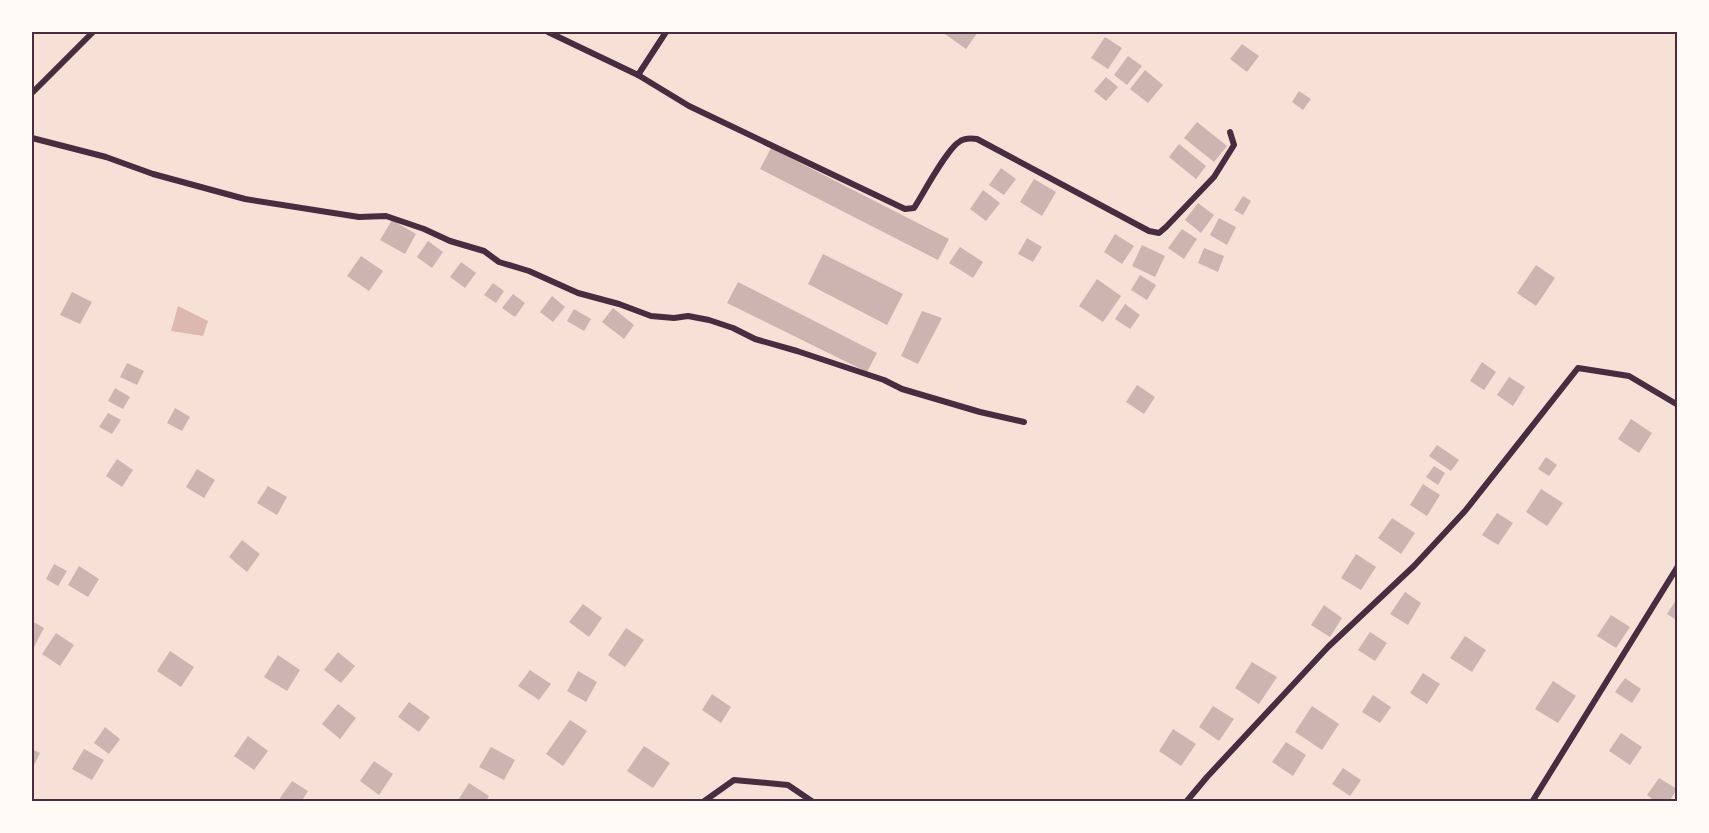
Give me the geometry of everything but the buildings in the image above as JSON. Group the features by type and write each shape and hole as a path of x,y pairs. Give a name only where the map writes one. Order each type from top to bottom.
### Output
{"street":[{"path":"32,93 93,32"},
{"path":"548,32 638,75 689,106 905,209 914,208 949,152 958,142 968,138 977,139 1149,231 1159,233 1214,177 1234,145 1230,132"},
{"path":"638,75 666,32"},
{"path":"32,138 106,157 153,174 245,199 359,217 386,216 450,241 484,250 499,262 529,271 578,293 619,304 651,316 674,318 688,316 709,320 755,339 797,351 902,388 980,412 1024,422"},
{"path":"1186,801 1328,646 1414,566 1465,511 1578,368 1629,376 1677,405"},
{"path":"1532,801 1677,566"},
{"path":"704,801 734,780 788,785 813,801"}],"shaded area":[{"path":"178,306 208,321 203,336 171,331"}]}
